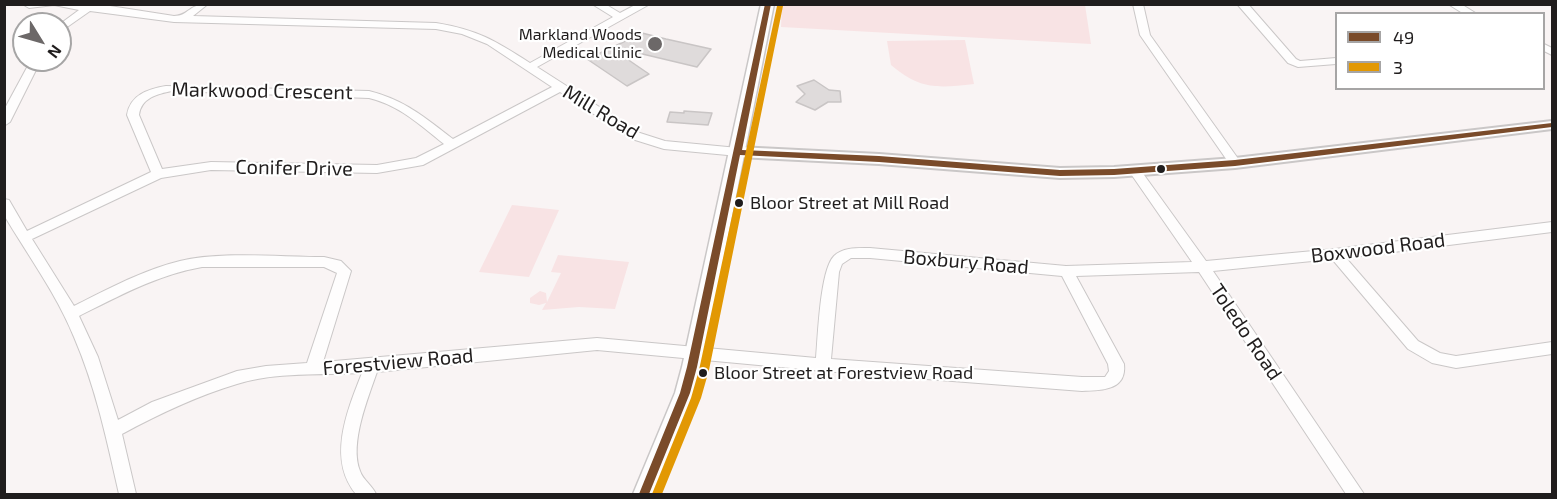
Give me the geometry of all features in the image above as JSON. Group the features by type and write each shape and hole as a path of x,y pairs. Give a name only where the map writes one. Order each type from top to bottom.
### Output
{"main road":[{"path":"644,495 685,393 768,4"}],"street":[{"path":"29,5 50,4"},
{"name":"Mill Road","path":"58,4 91,6 184,19 443,27 478,35 636,136 664,145 738,152 879,159 1060,173 1135,171 1235,163 1552,125"},
{"path":"184,19 203,4"},
{"path":"597,4 621,18"},
{"path":"530,67 645,4"},
{"path":"1138,4 1145,35 1235,163"},
{"path":"1242,4 1292,61 1298,64 1335,61"},
{"path":"1453,4 1468,12"},
{"path":"72,20 91,6"},
{"path":"5,119 30,72"},
{"name":"Markwood Crescent","path":"158,174 133,115 133,109 135,103 145,96 172,87 352,93 377,96 401,104 453,145"},
{"name":"Conifer Drive","path":"23,238 158,174 211,166 394,168 419,162 560,87"},
{"name":"Toledo Road","path":"1135,171 1203,267 1355,495"},
{"path":"4,203 70,314 105,400 127,495"},
{"name":"Boxwood Road","path":"1203,267 1335,254 1552,226"},
{"name":"Boxbury Road","path":"824,365 832,272 837,259 844,254 870,253 1066,271 1203,267"},
{"path":"1335,254 1413,345 1437,359 1456,362 1552,348"},
{"path":"70,314 139,280 180,266 202,262 324,262 336,265 344,272 313,369"},
{"name":"Forestview Road","path":"112,430 158,407 237,377 266,372 372,366 597,344 824,365 1082,384 1108,383 1117,372 1116,364 1066,271"},
{"path":"367,495 351,472 349,457 353,428 372,366"}],"shaded area":[{"path":"782,5 1085,5 1091,44 781,27"},
{"path":"965,40 974,84 939,86 921,83 891,65 887,41"},
{"path":"512,205 559,210 529,277 479,272"},
{"path":"558,255 629,262 615,309 579,307 542,310 546,303 539,305 530,303 530,298 540,291 546,293 547,302 561,273 551,272"}],"building":[{"path":"642,33 711,49 697,67 613,47"},
{"path":"611,48 649,74 627,86 587,59"},
{"path":"814,80 829,90 840,91 841,102 828,102 815,110 796,102 805,94 797,86"},
{"path":"684,111 712,113 708,125 667,122 670,112 684,113"}],"transit line":[{"name":"49","path":"644,494 685,393 692,367 768,4"},
{"name":"3","path":"657,494 696,398 704,370 780,6"},
{"name":"49","path":"738,152 879,159 1060,173 1114,172 1235,163 1552,125"}],"place":[{"name":"Markland Woods Medical Clinic","path":"655,44"},
{"name":"Bloor Street at Mill Road","path":"739,203"},
{"name":"Bloor Street at Forestview Road","path":"703,373"}]}
